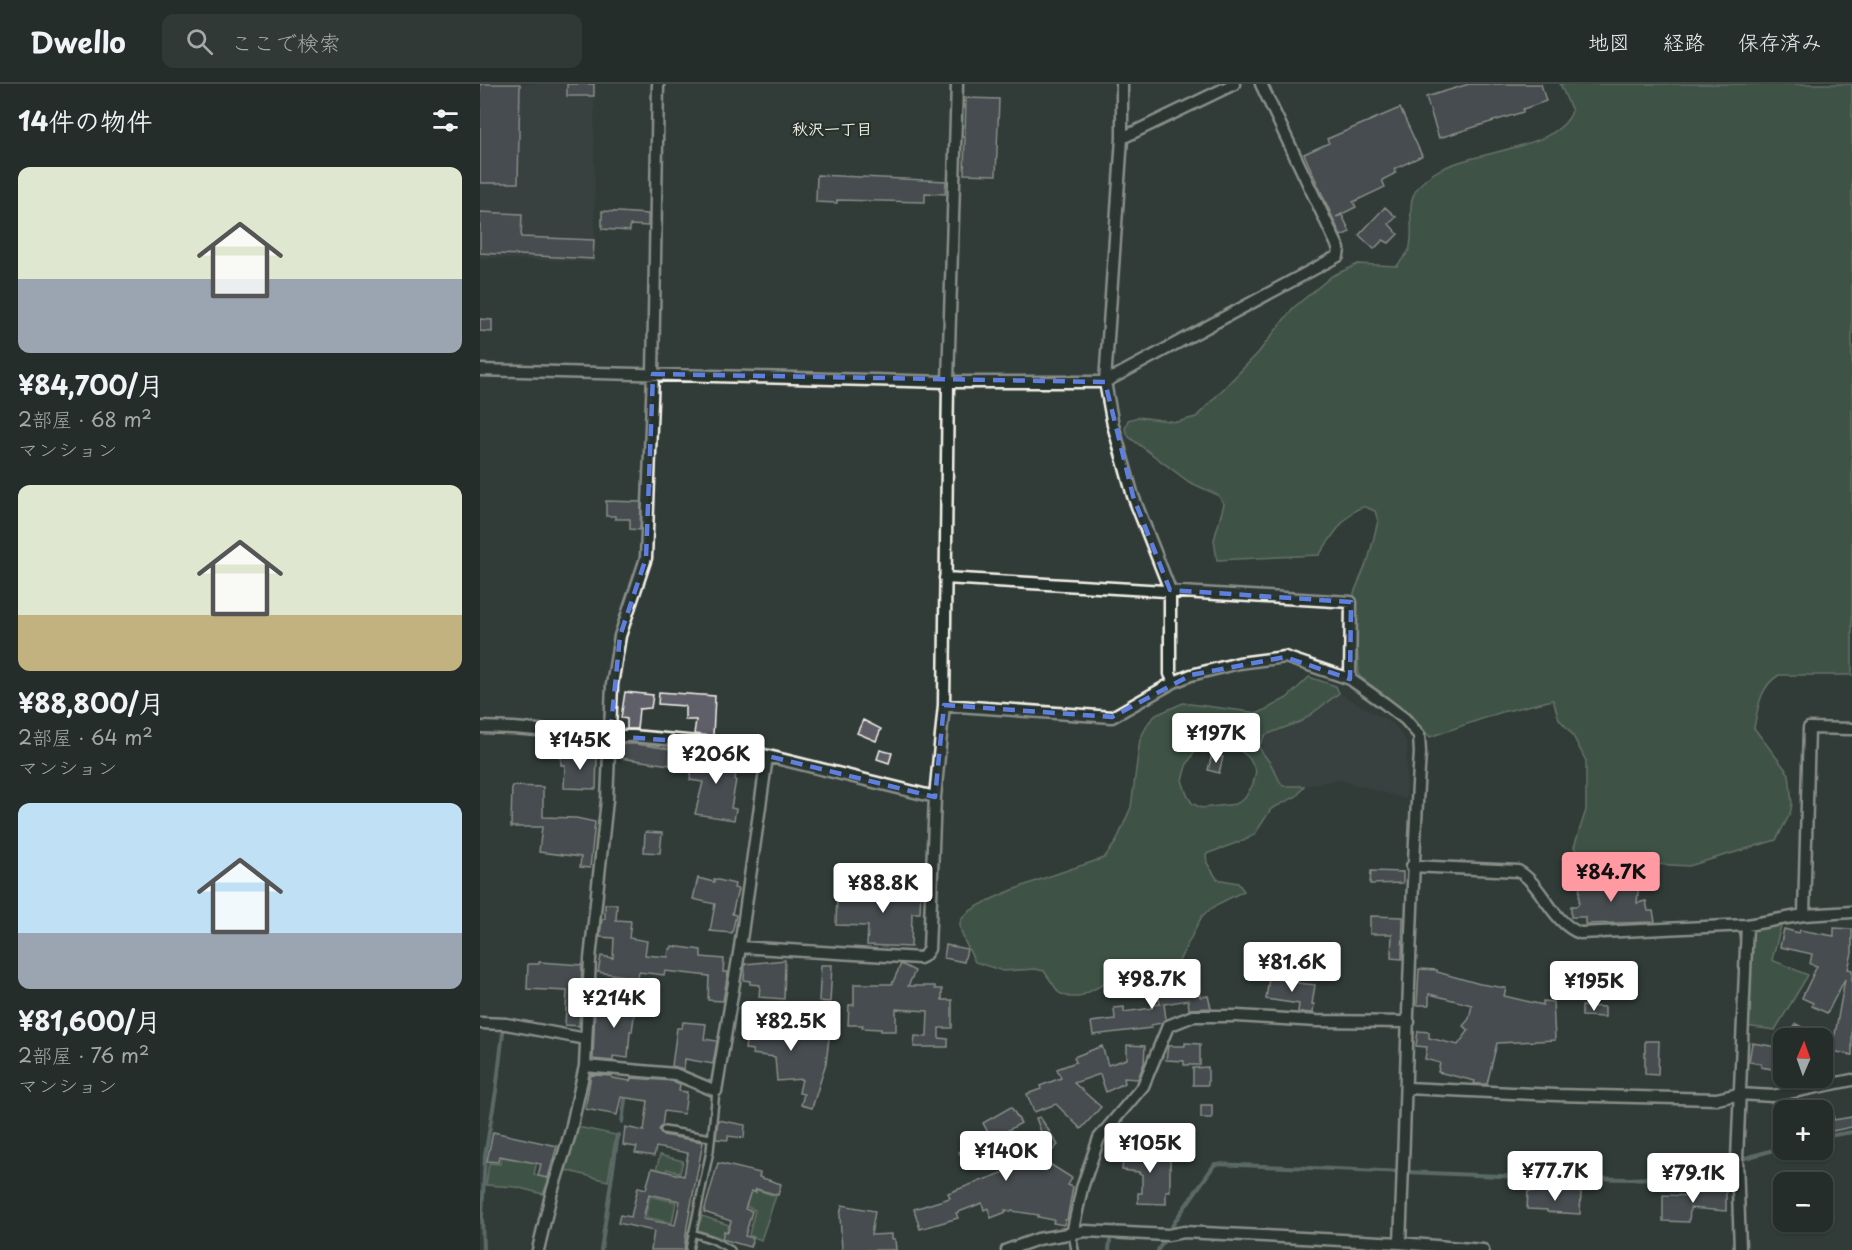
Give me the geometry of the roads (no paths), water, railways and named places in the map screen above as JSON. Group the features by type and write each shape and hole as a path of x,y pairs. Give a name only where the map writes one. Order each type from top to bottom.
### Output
{"street":[{"path":"538,1250 551,1195 570,1134 585,1066 590,959 606,800 612,685 620,636 646,558 653,374 658,84"},
{"path":"740,947 920,958 924,956 930,943 935,797 944,705 948,382 957,84"},
{"path":"1122,84 1122,138 1105,382 1113,425 1133,496 1170,590 1170,674 1174,682"},
{"path":"1122,138 1234,84"},
{"path":"480,370 948,382 1105,382 1338,256 1339,249 1261,84"},
{"path":"945,578 1351,602 1350,679"},
{"path":"944,705 1112,717 1191,675 1239,663 1285,657 1350,679 1405,719 1419,735 1421,743 1412,866 1407,1088 1400,1247"},
{"path":"480,728 633,736 687,743 719,744 767,758 935,797"},
{"path":"1804,915 1809,728 1852,729"},
{"path":"585,1066 675,1074 716,1090 740,947 767,758"},
{"path":"1412,866 1518,871 1527,878 1564,922 1580,933 1747,925 1804,915 1852,912"},
{"path":"1740,1250 1737,1159 1747,925"},
{"path":"1072,1234 1082,1188 1099,1138 1143,1086 1168,1026 1193,1016 1409,1022"},
{"path":"480,1023 506,1024 586,1039"},
{"path":"1407,1088 1717,1099 1739,1094 1773,1096 1833,1082 1852,1080"},
{"path":"1007,1250 1038,1239 1084,1231 1168,1235 1184,1232 1400,1247 1483,1250"}],"lane":[{"path":"689,1250 710,1151 716,1090"},
{"path":"664,1130 711,1138"},
{"path":"692,1233 713,1240 731,1250"},
{"path":"1072,1234 1075,1250"}],"waterway":[{"path":"483,1250 485,1156 503,1032"},
{"path":"622,1122 626,1093"},
{"path":"1833,1135 1852,1132"},
{"path":"601,1250 618,1135"},
{"path":"1158,1250 1177,1218 1215,1164 1524,1177 1629,1179 1679,1177 1773,1150"},
{"path":"1109,1250 1110,1241"}],"district":[{"name":"秋沢一丁目","path":"832,128"}]}
